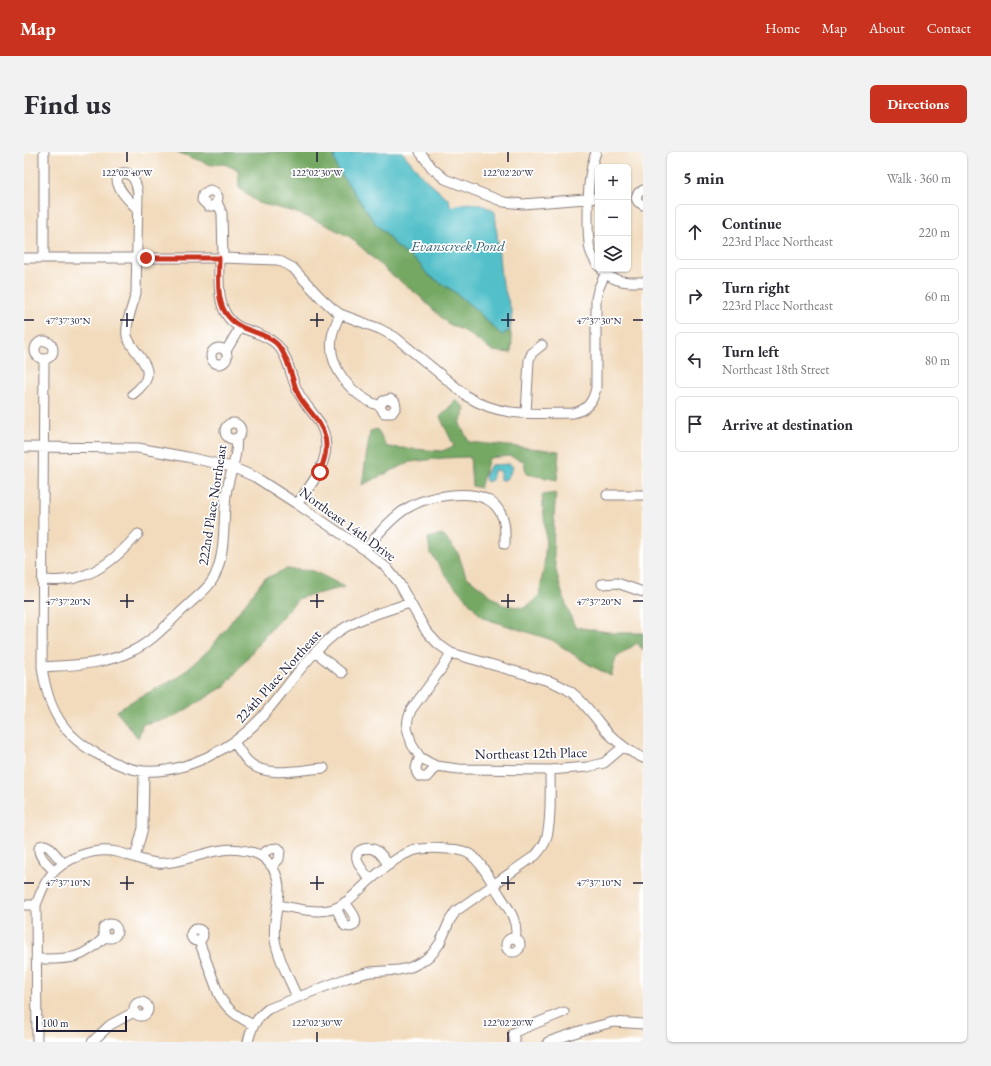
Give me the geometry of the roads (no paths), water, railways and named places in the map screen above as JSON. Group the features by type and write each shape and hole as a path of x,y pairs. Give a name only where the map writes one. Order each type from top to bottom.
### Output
{"street":[{"path":"44,152 44,258"},
{"path":"420,152 432,168 445,179 504,202 523,204 595,198"},
{"path":"595,260 590,251 588,239 588,198 591,170 596,152"},
{"path":"643,190 632,198 643,205"},
{"path":"217,202 222,213 221,303 231,320 240,327 269,338 280,348 300,396 317,420 325,438 325,456 320,472 297,504"},
{"path":"133,394 144,383 147,374 145,364 129,342 126,330 136,293 137,209"},
{"path":"24,258 221,258 270,259 286,263 293,268 320,297 340,314 380,329 395,337 468,397 480,404 504,412 526,413 580,412 590,403 594,396 596,388 596,299 603,272"},
{"path":"604,272 616,280 622,282 643,282"},
{"path":"340,314 332,336 334,363 338,371 361,396 380,406"},
{"path":"226,351 240,327"},
{"path":"526,413 529,360 532,353 542,345"},
{"path":"44,359 42,667 46,689 53,709 64,728 79,742 97,754 119,765 144,771 163,770 187,765 234,742 250,764 264,770 284,772 300,769 324,768"},
{"name":"222nd Place Northeast","path":"42,667 91,663 112,659 133,651 157,634 205,589 216,575 220,561 227,483 232,468 236,438"},
{"name":"Northeast 14th Drive","path":"24,447 138,448 188,457 232,468 255,477 365,550 387,568 399,583 426,631 438,644 451,653 549,681 561,686 571,692 586,706 608,733 623,747"},
{"path":"607,495 643,495"},
{"path":"365,550 375,537 410,506 430,498 447,496 479,496 492,502 502,517 504,524 505,544"},
{"path":"42,580 64,580 88,574 110,562 124,550 138,534"},
{"path":"602,584 617,583 643,592"},
{"name":"224th Place Northeast","path":"234,742 260,719 315,652 326,641 343,628 356,622 409,603"},
{"path":"315,652 342,673"},
{"path":"420,757 416,769 417,774 420,777 427,777 436,766 420,757 412,745 409,737 408,719 411,710 442,668 451,653"},
{"path":"623,747 643,758"},
{"name":"Northeast 12th Place","path":"436,766 459,769 550,770 587,767 604,763 623,747"},
{"path":"248,1042 253,1025 260,1015 268,1009 346,978 370,972 400,970 411,967 423,961 432,954 440,943 450,920 456,912 536,855 542,848 546,841 548,829 550,770"},
{"path":"135,857 143,828 144,771"},
{"path":"260,855 270,849 278,848 280,850 279,859 272,866"},
{"path":"370,880 357,860 356,855 359,851 362,849 375,849 389,865"},
{"path":"278,905 317,911 326,911 336,908 389,865 404,856 420,849 455,849 464,851 471,855 480,865 511,913 516,924 517,932 515,938"},
{"path":"37,1042 36,905 44,886 59,868 76,858 90,853 103,851 115,852 162,864 214,850 243,850 260,855 272,866 278,883 279,894 275,924 275,941 297,997"},
{"path":"336,908 345,926 353,926 356,923 356,919 345,902"},
{"path":"24,905 36,905"},
{"path":"36,960 66,959 78,956 86,953 105,937"},
{"path":"199,941 223,1003 236,1015 253,1025"},
{"path":"92,1042 110,1025 134,1012"},
{"path":"515,1042 513,1033 564,1012"},
{"path":"548,1042 613,1022 643,1024"}],"water":[{"name":"Evanscreek Pond","path":"336,152 402,152 425,179 449,200 451,207 469,203 479,204 495,212 501,278 512,313 510,330 502,335 455,292 427,274 419,263 394,244 386,233 376,224 337,168 334,158"},
{"path":"510,464 513,467 505,480 500,480 500,471 496,470 494,471 492,480 486,481 485,475 491,465"}]}
